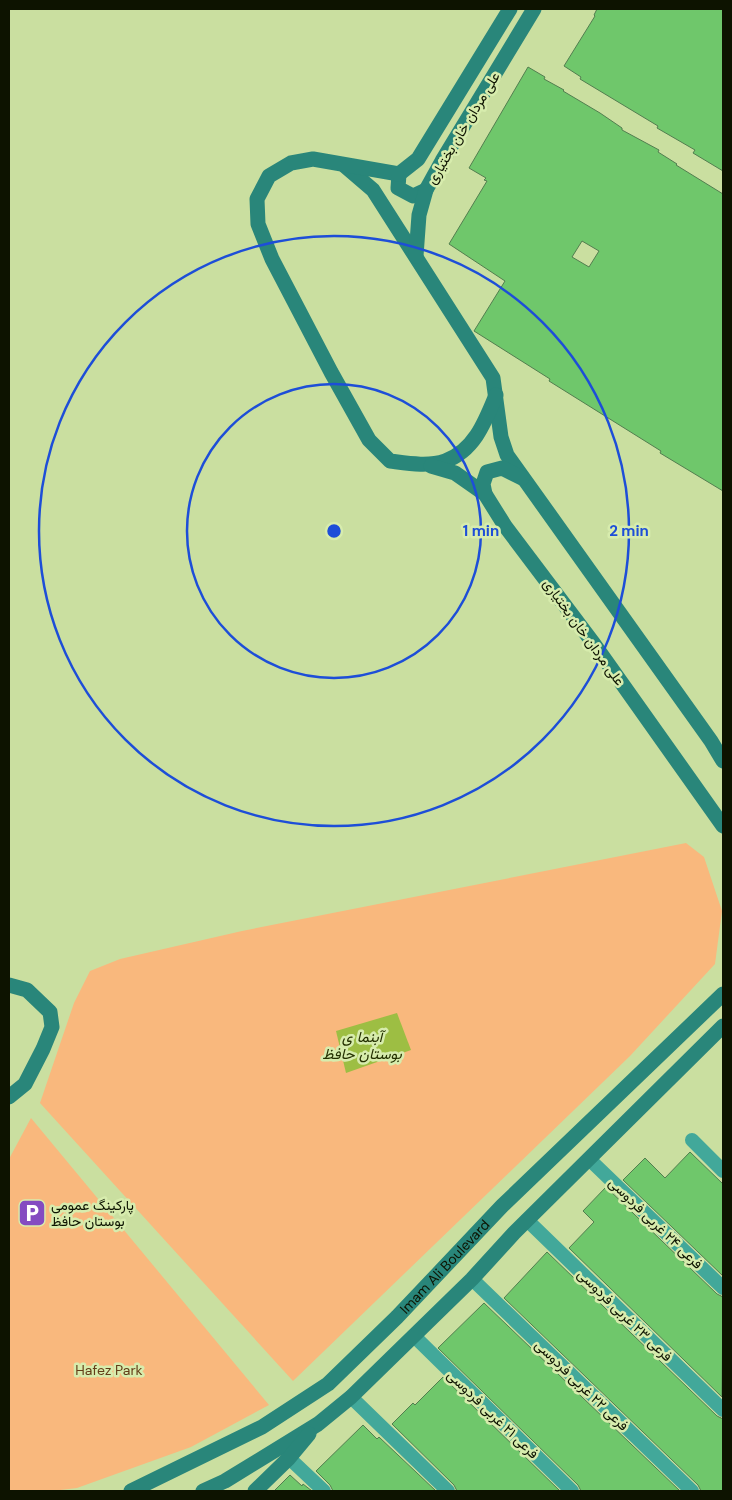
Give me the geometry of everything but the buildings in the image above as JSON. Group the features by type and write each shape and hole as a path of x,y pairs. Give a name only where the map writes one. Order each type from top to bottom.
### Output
{"main road":[{"name":"علی مردان خان بختیاری","path":"398,174 418,159 510,9"},
{"name":"علی مردان خان بختیاری","path":"416,256 418,216 426,190 534,9"},
{"path":"426,190 413,196 403,192 398,188 398,174 313,159 291,163 269,176 257,199 258,224 272,259 331,372 369,440 390,461 425,464 444,462 467,447 482,428 496,396"},
{"path":"344,165 373,190 493,378 501,437 507,455 706,733 723,761"},
{"name":"علی مردان خان بختیاری","path":"425,464 455,472 484,494 505,526 594,644 723,826"},
{"path":"484,494 483,484 487,472 502,468 523,479"},
{"path":"696,787 723,813"},
{"path":"9,985 27,990 50,1012 52,1027 25,1084 9,1097"},
{"name":"Imam Ali Boulevard","path":"131,1491 262,1427 328,1384 397,1317 502,1206 723,994"},
{"name":"Imam Ali Boulevard","path":"203,1491 225,1481 318,1424 351,1397 472,1279 514,1233 723,1026"},
{"path":"502,1206 497,1221 500,1228 514,1233"},
{"path":"462,1249 479,1245 487,1252 483,1266"},
{"path":"255,1491 289,1458 318,1424"}],"street":[{"path":"692,1140 723,1171"},
{"name":"فرعی ۲۴ غربی فردوسی","path":"589,1158 723,1288"},
{"name":"فرعی ۲۳ غربی فردوسی","path":"528,1220 723,1410"},
{"name":"فرعی ۲۲ غربی فردوسی","path":"472,1279 692,1491"},
{"name":"فرعی ۲۱ غربی فردوسی","path":"414,1336 572,1491"},
{"path":"351,1397 448,1491"},
{"path":"289,1458 324,1491"}],"green space":[{"path":"686,843 704,857 722,911 715,964 630,1056 293,1381 40,1103 74,1003 90,971 120,959 242,931"},
{"name":"Hafez Park","path":"31,1118 269,1405 191,1447 77,1488 52,1491 9,1491 9,1159"}],"water":[{"name":"آبنما ی بوستان حافظ","path":"397,1013 411,1050 346,1073 336,1031"}],"place":[{"name":"پارکینگ عمومی بوستان حافظ","path":"32,1213"}]}
